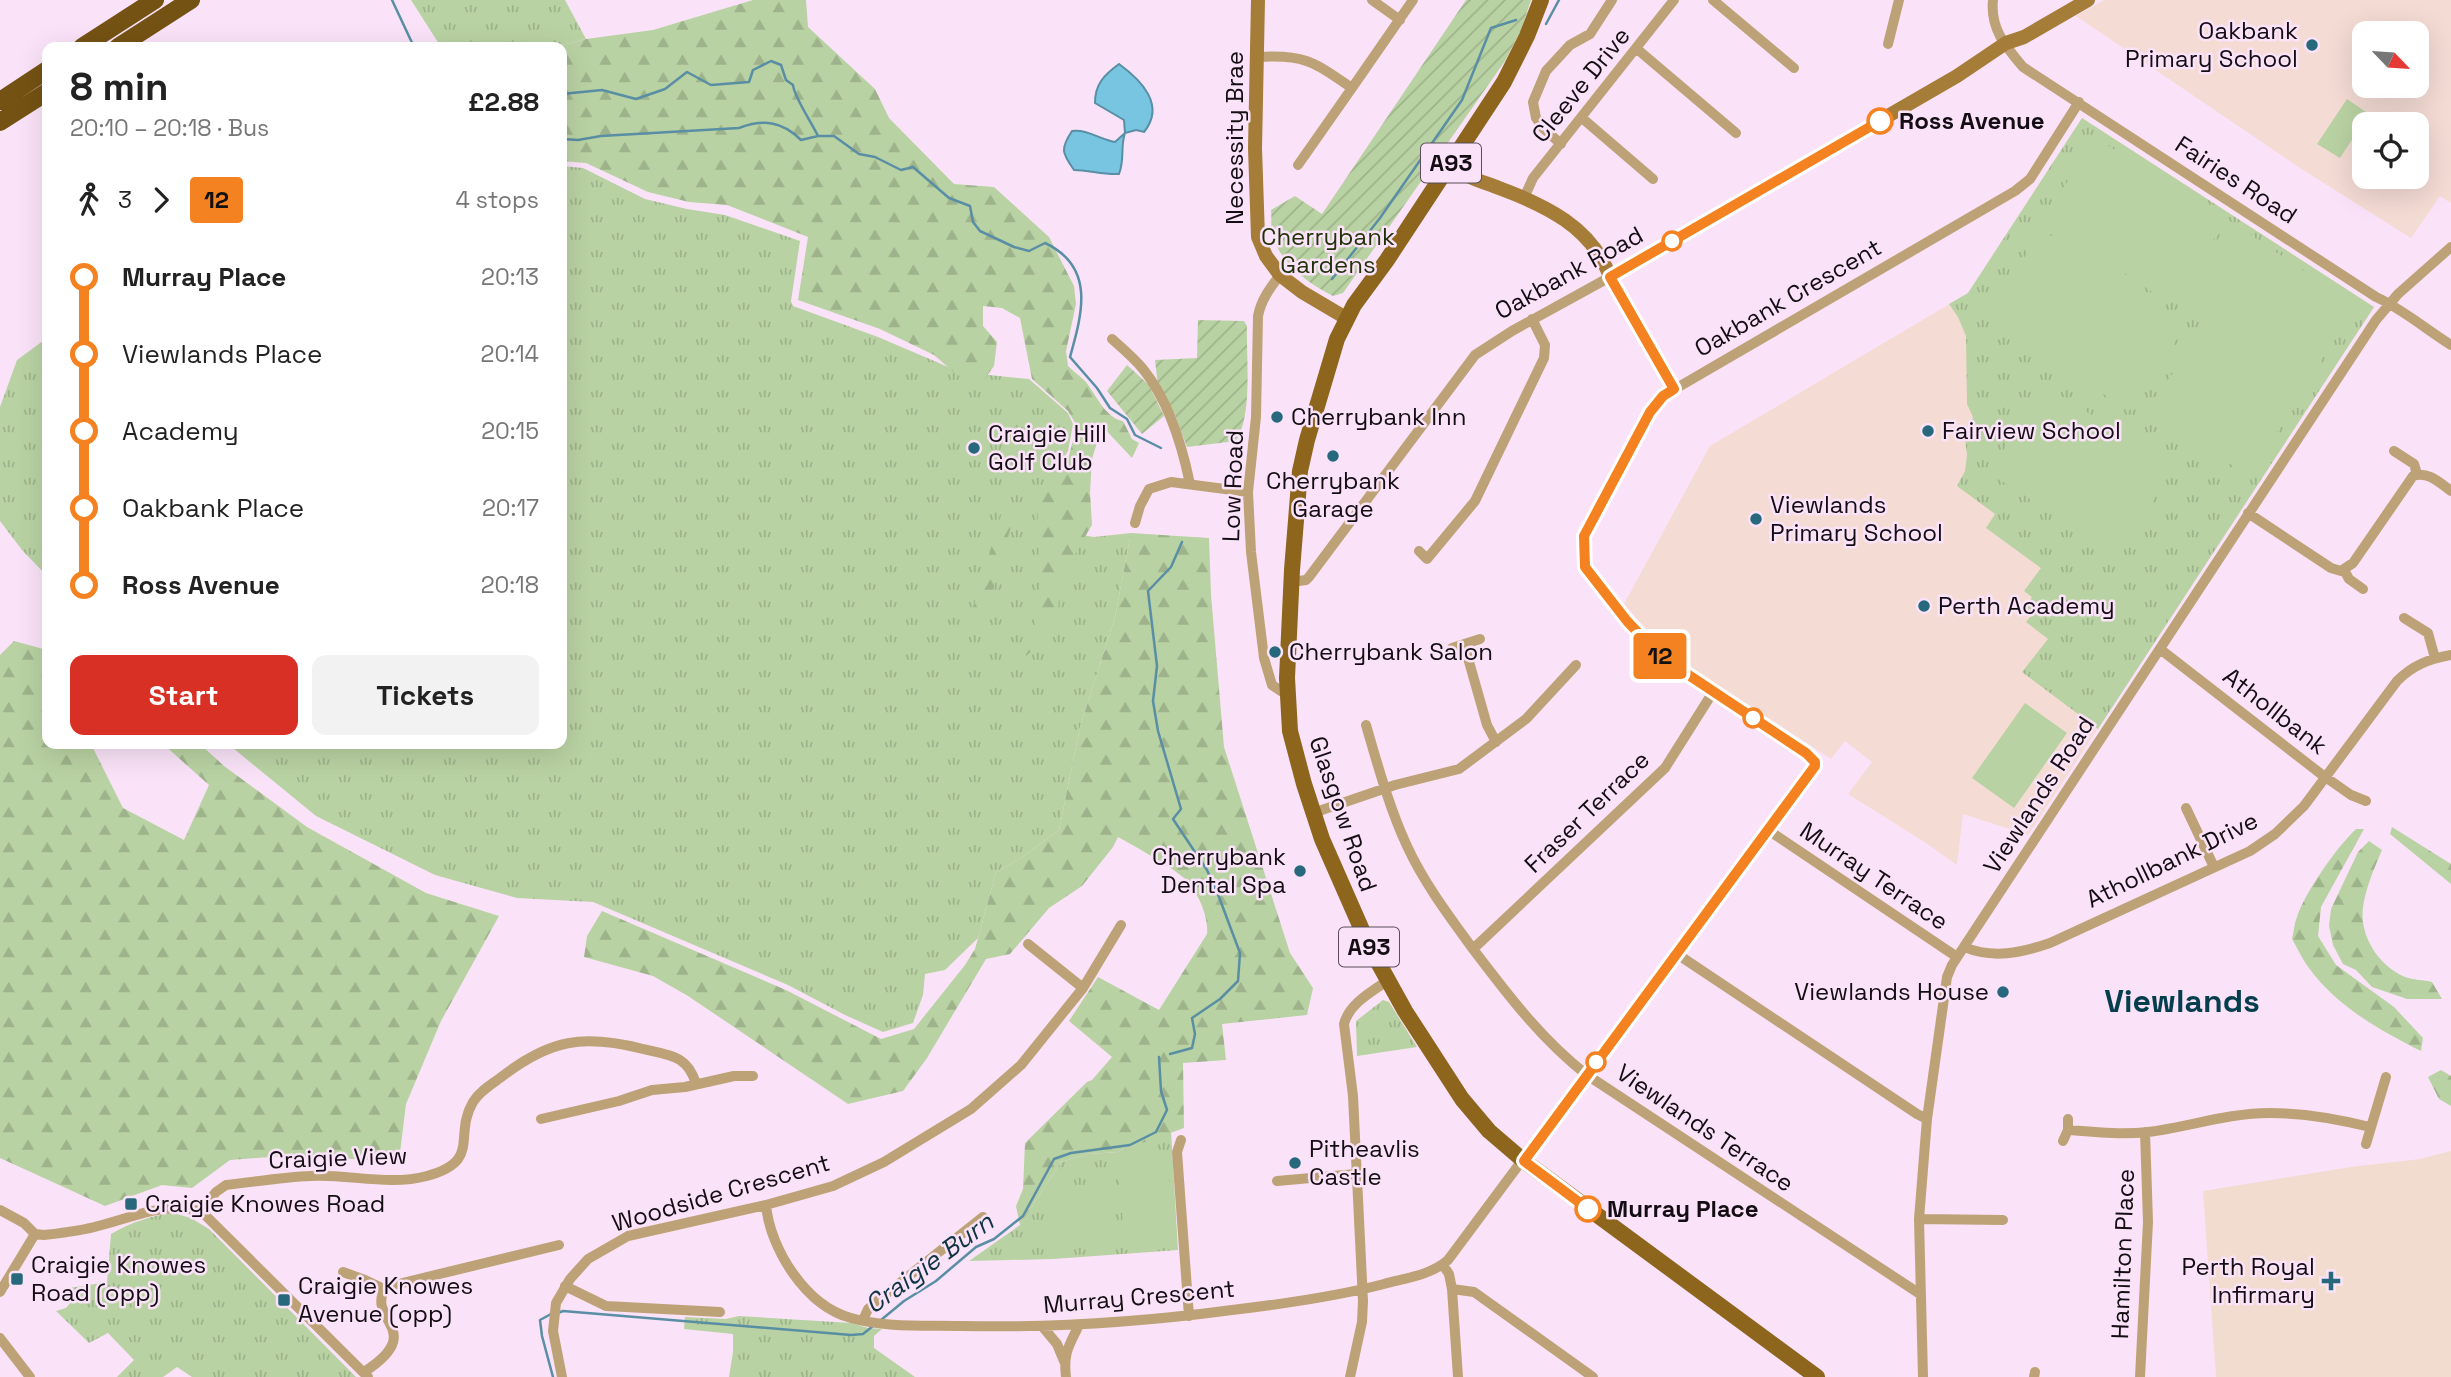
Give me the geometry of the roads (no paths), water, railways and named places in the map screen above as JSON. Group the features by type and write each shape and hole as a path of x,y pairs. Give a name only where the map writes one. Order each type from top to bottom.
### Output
{"highway":[{"path":"90,42 155,0"},
{"path":"126,42 191,0"},
{"path":"0,101 42,73"},
{"path":"0,122 42,95"}],"main road":[{"name":"Glasgow Road","path":"1541,0 1504,82 1346,318 1337,339 1302,460 1291,583 1287,695 1293,744 1313,813 1357,922 1387,981 1470,1109 1494,1136 1524,1161 1817,1377"}],"street":[{"name":"Necessity Brae","path":"1258,0 1255,148 1258,237 1266,256 1280,275 1302,292 1346,318"},
{"path":"1372,0 1400,20"},
{"path":"1298,165 1413,0"},
{"path":"1561,144 1536,118 1533,102 1546,71 1570,45 1590,34 1612,0"},
{"name":"Cleeve Drive","path":"1524,198 1533,178 1674,0"},
{"path":"1713,0 1794,68"},
{"path":"1888,44 1899,0"},
{"path":"1993,0 1995,29 2006,43"},
{"name":"Oakbank Road","path":"1291,583 1309,577 1475,355 1484,348 1957,76 2006,43 2024,37 2088,0"},
{"name":"Fairies Road","path":"2006,43 2009,51 2023,67 2451,345"},
{"path":"1637,48 1736,134"},
{"path":"1258,57 1291,56 1306,59 1352,89"},
{"name":"Oakbank Crescent","path":"1768,830 1811,773 1815,762 1806,753 1660,656 1646,643 1585,567 1584,536 1650,412 1663,396 2015,191 2031,179 2079,102"},
{"path":"1582,118 1653,179"},
{"path":"1449,165 1464,176 1551,209 1570,223 1606,265 1610,277 1674,389"},
{"name":"Viewlands Road","path":"1923,1377 1919,1219 1927,1119 1947,977 1957,957 2376,320 2398,294 2451,247"},
{"name":"Low Road","path":"1280,275 1266,293 1258,316 1256,417 1248,492 1251,552 1264,658 1272,685 1287,695"},
{"path":"1419,551 1427,559 1475,501 1544,358 1545,345 1532,319"},
{"path":"1112,338 1143,369 1161,397 1185,457 1190,484"},
{"path":"2394,451 2414,464 2417,474"},
{"path":"2248,513 2337,571 2353,564 2410,479 2417,474 2431,477 2451,491"},
{"path":"1135,523 1139,506 1149,489 1171,482 1248,492"},
{"path":"2344,570 2349,579 2363,589"},
{"path":"2404,618 2428,633 2435,658"},
{"path":"1452,648 1480,639"},
{"path":"1464,644 1487,725 1496,742"},
{"name":"Athollbank","path":"2160,649 2326,777 2351,795 2366,801"},
{"name":"Athollbank Drive","path":"1964,947 1989,954 2027,951 2050,943 2250,851 2275,834 2304,806 2397,681 2414,667 2435,658 2451,656"},
{"path":"1313,813 1384,789 1459,769 1526,719 1576,665"},
{"name":"Fraser Terrace","path":"1474,949 1665,768 1713,692"},
{"name":"Viewlands Terrace","path":"1366,725 1384,789 1408,848 1440,904 1519,1010 1542,1035 1587,1075 1920,1294"},
{"path":"2186,808 2214,867"},
{"path":"1458,1377 1452,1289 1449,1274 1443,1265 1524,1161 1768,830"},
{"name":"Murray Terrace","path":"1768,830 1957,957"},
{"name":"Woodside Crescent","path":"562,1377 554,1346 554,1310 565,1286 587,1259 628,1236 766,1205 834,1186 884,1162 971,1109 1021,1065 1083,988 1121,925"},
{"path":"1028,944 1083,988"},
{"path":"1677,954 1927,1119"},
{"path":"1350,1377 1362,1322 1351,1072 1344,1024 1355,1005 1387,981"},
{"name":"Craigie View","path":"201,1211 216,1192 226,1185 312,1176 394,1180 428,1176 458,1160 464,1149 470,1109 480,1093 531,1056 569,1042 618,1042 681,1060 690,1067 696,1084"},
{"path":"541,1119 619,1101 652,1090 734,1076 753,1076"},
{"path":"2365,1144 2386,1077"},
{"name":"Hamilton Place","path":"2063,1141 2068,1124 2118,1133 2145,1132 2268,1113 2316,1116 2370,1127"},
{"name":"Hamilton Place","path":"2140,1377 2148,1222 2145,1132"},
{"path":"1181,1140 1177,1152 1189,1316"},
{"path":"1277,1181 1356,1174"},
{"name":"Murray Crescent","path":"766,1205 782,1257 801,1284 828,1307 850,1318 902,1325 1042,1326 1147,1321 1292,1303 1361,1290 1431,1271 1443,1265"},
{"path":"0,1210 24,1223 35,1234 44,1235 95,1227 151,1209 173,1207 201,1211 366,1374 394,1340 393,1327 381,1306 384,1289"},
{"path":"873,1321 868,1309 983,1217"},
{"path":"1919,1219 2003,1220"},
{"path":"0,1292 35,1234"},
{"path":"384,1289 391,1285 559,1245"},
{"path":"343,1272 384,1289"},
{"path":"565,1286 606,1306 720,1312"},
{"path":"1452,1289 1474,1292 1593,1377"},
{"path":"1064,1361 1069,1343 1079,1325"},
{"path":"1042,1326 1057,1344 1064,1361 1066,1377"},
{"path":"0,1338 30,1377"}],"water":[{"path":"1119,64 1142,85 1152,103 1150,122 1144,132 1136,130 1125,133 1124,120 1095,103 1101,80"},
{"path":"1072,131 1083,131 1115,142 1125,133 1119,174 1074,170 1065,155 1064,147"}],"waterway":[{"path":"392,0 412,42"},
{"path":"1546,24 1559,0"},
{"path":"1332,279 1380,218 1462,100 1491,28 1516,20"},
{"path":"567,94 602,90 636,99 665,89 687,72 711,85 749,82 753,70 771,61 781,65 786,80 793,85 818,136"},
{"path":"567,139 739,128 764,123 779,125 801,140 834,136 859,154 875,157 901,170 913,167 949,198 970,206 973,222 980,231 1029,251 1045,243 1061,253 1072,265 1078,278 1081,308 1070,357 1097,388 1110,408 1127,419 1135,435 1161,448"},
{"name":"Craigie Burn","path":"1170,1054 1192,1048 1195,1034 1192,1018 1220,999 1238,981 1240,953 1207,870 1173,819 1181,809 1158,731 1153,701 1157,666 1148,591 1171,567 1182,542"},
{"name":"Craigie Burn","path":"881,1320 904,1301 936,1281 976,1247 994,1239 1023,1216 1054,1159 1071,1153 1130,1145 1156,1132 1167,1110 1161,1091 1159,1057"},
{"name":"Craigie Burn","path":"558,1313 563,1311 851,1335 863,1334 873,1326"},
{"name":"Craigie Burn","path":"551,1314 540,1320 553,1377"}],"place":[{"name":"Oakbank Primary School","path":"2312,45"},
{"name":"Ross Avenue","path":"1880,121"},
{"name":"Cherrybank Inn","path":"1277,417"},
{"name":"Fairview School","path":"1928,431"},
{"name":"Craigie Hill Golf Club","path":"974,448"},
{"name":"Cherrybank Garage","path":"1333,456"},
{"name":"Viewlands Primary School","path":"1756,519"},
{"name":"Perth Academy","path":"1924,606"},
{"name":"Cherrybank Salon","path":"1275,652"},
{"name":"Cherrybank Dental Spa","path":"1300,871"},
{"name":"Viewlands House","path":"2003,992"},
{"name":"Pitheavlis Castle","path":"1295,1163"},
{"name":"Craigie Knowes Road","path":"131,1204"},
{"name":"Murray Place","path":"1588,1209"},
{"name":"Craigie Knowes Road (opp)","path":"17,1279"},
{"name":"Perth Royal Infirmary","path":"2331,1281"},
{"name":"Craigie Knowes Avenue (opp)","path":"284,1300"}],"district":[{"name":"Viewlands","path":"2182,1001"}],"park label":[{"name":"Cherrybank Gardens","path":"1328,251"}]}
